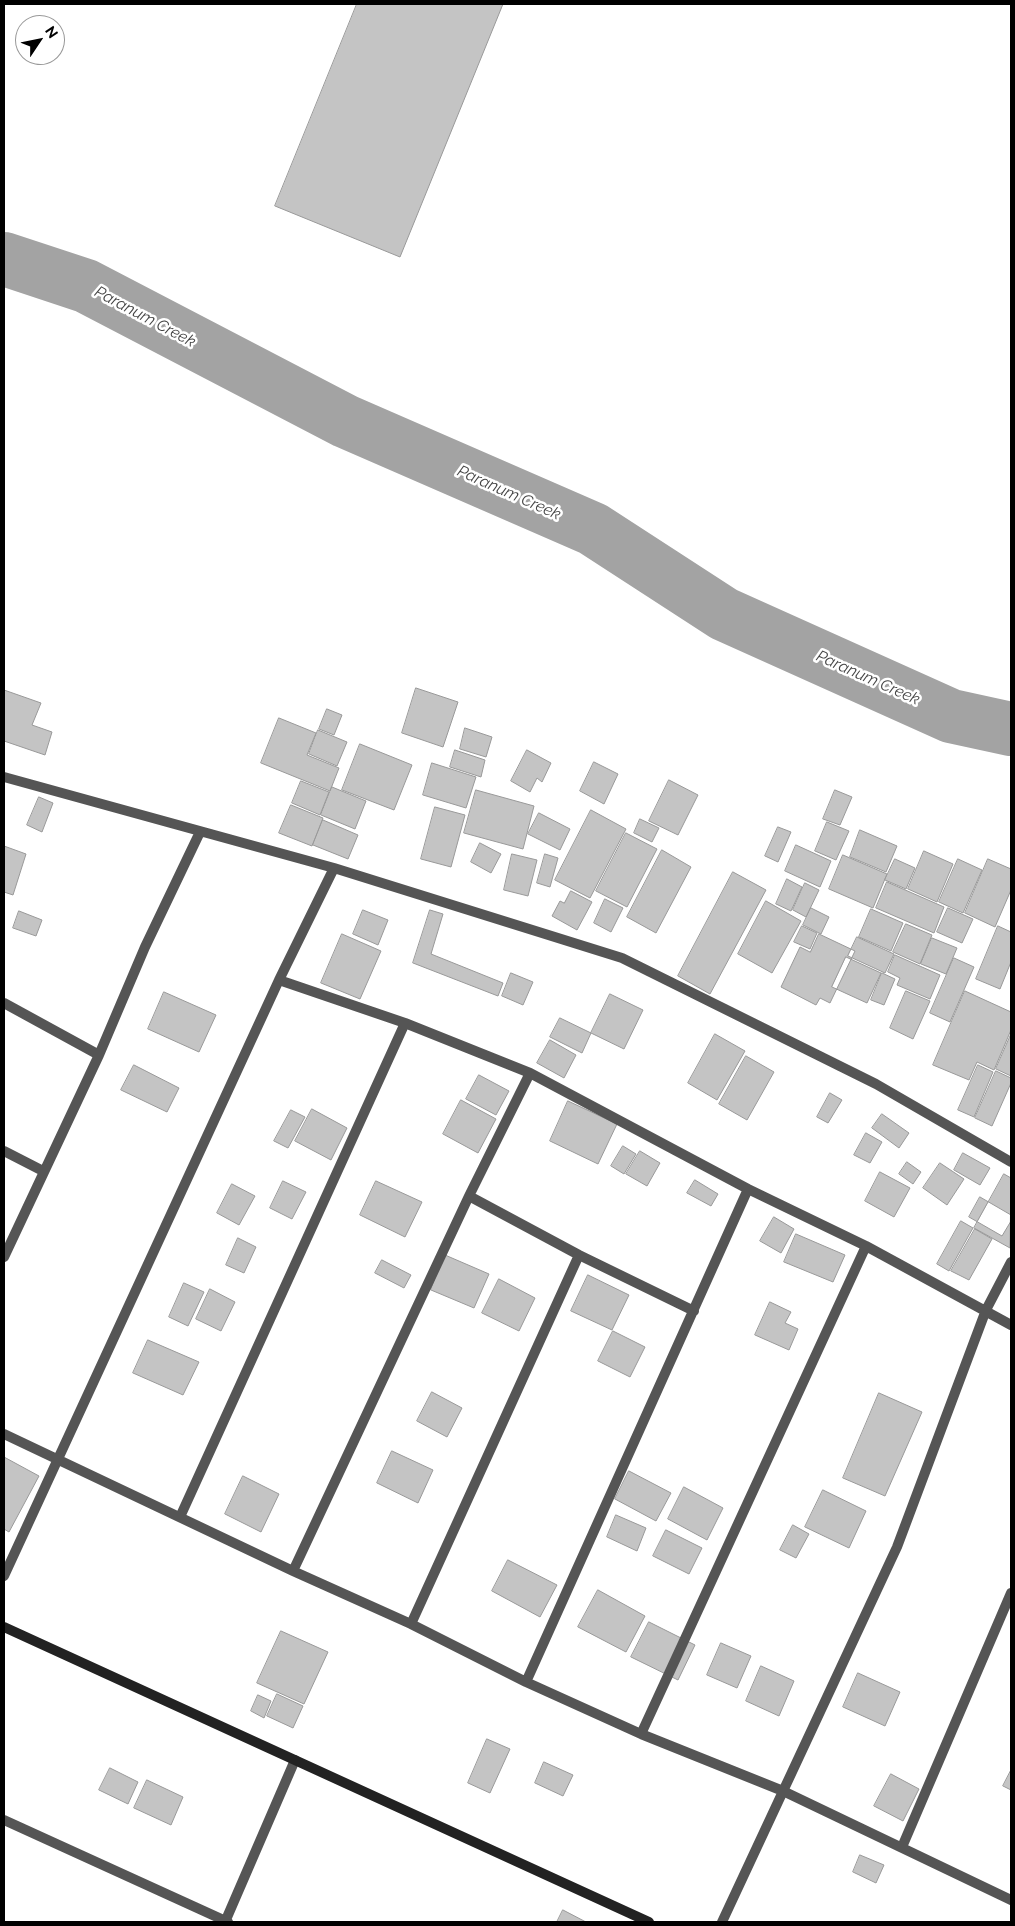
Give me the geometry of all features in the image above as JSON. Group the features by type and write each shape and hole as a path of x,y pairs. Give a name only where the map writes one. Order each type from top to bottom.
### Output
{"street":[{"path":"4,777 334,868 622,958 876,1084 1011,1162"},
{"path":"4,1257 99,1056 145,947 200,832"},
{"path":"4,1576 279,980 334,868"},
{"path":"279,980 405,1023 530,1074 748,1189 866,1246 1011,1325"},
{"path":"4,1003 99,1056"},
{"path":"180,1517 405,1023"},
{"path":"294,1571 468,1196 530,1074"},
{"path":"4,1151 43,1171"},
{"path":"526,1682 748,1189"},
{"path":"468,1196 579,1255 694,1311"},
{"path":"641,1734 866,1246"},
{"path":"411,1624 579,1255"},
{"path":"722,1922 897,1546 986,1310 1011,1262"},
{"path":"4,1434 411,1624 526,1682 641,1734 783,1791 1011,1900"},
{"path":"902,1847 1011,1593"},
{"path":"4,1627 649,1922"},
{"path":"4,1820 226,1922 294,1760"}],"building":[{"path":"357,4 503,4 400,257 275,206"},
{"path":"416,688 458,702 443,747 402,733"},
{"path":"4,690 41,703 32,725 52,732 45,755 4,741"},
{"path":"327,709 342,715 334,735 319,729"},
{"path":"279,718 316,733 307,755 339,768 330,791 261,763"},
{"path":"465,728 492,737 486,757 460,749"},
{"path":"318,730 347,742 337,766 309,754"},
{"path":"360,744 412,765 394,810 342,790"},
{"path":"455,750 485,760 481,777 450,767"},
{"path":"527,750 551,763 542,782 537,778 530,792 511,781"},
{"path":"594,762 618,774 604,804 580,791"},
{"path":"432,763 476,777 466,808 423,795"},
{"path":"669,780 698,795 678,835 649,821"},
{"path":"301,781 329,792 320,815 292,803"},
{"path":"332,787 366,801 355,829 321,815"},
{"path":"476,790 534,806 523,849 464,833"},
{"path":"835,790 852,797 840,825 823,819"},
{"path":"39,797 53,803 42,832 27,825"},
{"path":"291,805 323,818 312,846 279,833"},
{"path":"435,807 465,815 451,867 421,859"},
{"path":"591,810 626,829 590,898 555,880"},
{"path":"539,813 570,829 560,850 528,834"},
{"path":"640,819 659,828 652,842 634,833"},
{"path":"323,820 358,835 348,859 313,845"},
{"path":"827,822 849,831 836,860 815,851"},
{"path":"778,827 791,832 778,862 765,856"},
{"path":"860,830 897,846 886,872 850,857"},
{"path":"626,833 657,849 627,907 596,891"},
{"path":"480,843 501,854 491,873 471,862"},
{"path":"796,845 831,861 820,887 785,871"},
{"path":"4,846 26,854 13,895 4,892"},
{"path":"662,850 691,867 656,933 627,917"},
{"path":"924,851 953,864 937,902 908,889"},
{"path":"512,854 537,860 528,896 504,890"},
{"path":"545,854 558,858 550,887 537,883"},
{"path":"843,855 887,874 873,908 829,889"},
{"path":"895,859 915,868 906,889 885,880"},
{"path":"958,859 982,870 963,913 939,902"},
{"path":"988,859 1011,869 1011,890 995,927 965,913"},
{"path":"733,872 766,890 710,994 678,976"},
{"path":"787,879 802,887 791,911 776,904"},
{"path":"887,882 944,907 934,933 876,908"},
{"path":"805,883 819,890 806,917 793,910"},
{"path":"571,891 592,902 577,930 552,916 560,901 564,903"},
{"path":"605,899 623,908 611,932 594,923"},
{"path":"766,901 801,921 772,973 738,954"},
{"path":"811,908 829,917 821,934 803,925"},
{"path":"948,908 973,919 962,943 937,932"},
{"path":"871,909 903,923 891,951 859,937"},
{"path":"363,910 388,920 378,945 353,934"},
{"path":"430,910 443,914 431,954 503,983 498,996 413,963"},
{"path":"19,911 42,920 36,936 13,928"},
{"path":"906,924 932,935 920,964 893,952"},
{"path":"802,926 817,933 810,949 794,942"},
{"path":"998,926 1011,932 1011,962 1000,989 976,979"},
{"path":"342,934 381,951 360,999 321,983"},
{"path":"819,934 855,951 830,1003 820,998 816,1005 781,987 800,947 810,952"},
{"path":"857,937 894,954 885,973 848,956"},
{"path":"932,938 957,948 946,974 921,964"},
{"path":"895,955 940,975 930,999 897,985 900,978 888,972"},
{"path":"846,957 881,973 867,1003 832,987"},
{"path":"954,958 974,967 950,1022 930,1013"},
{"path":"511,973 533,982 523,1005 502,996"},
{"path":"882,973 895,979 884,1005 871,1000"},
{"path":"906,991 930,1001 913,1039 890,1028"},
{"path":"965,991 1011,1012 1011,1030 994,1070 977,1062 969,1080 933,1065"},
{"path":"164,992 216,1015 199,1052 148,1029"},
{"path":"610,994 643,1010 624,1049 591,1033"},
{"path":"560,1018 591,1033 582,1053 550,1037"},
{"path":"715,1034 745,1051 717,1100 688,1083"},
{"path":"1011,1034 1011,1076 996,1069"},
{"path":"550,1040 576,1055 564,1078 537,1063"},
{"path":"746,1056 774,1072 747,1120 719,1104"},
{"path":"134,1065 179,1088 167,1112 121,1090"},
{"path":"978,1065 993,1072 974,1117 958,1110"},
{"path":"996,1071 1011,1078 1011,1083 992,1126 975,1118"},
{"path":"479,1075 509,1091 496,1115 466,1099"},
{"path":"830,1093 842,1100 828,1123 817,1117"},
{"path":"461,1100 496,1119 478,1153 443,1134"},
{"path":"568,1101 617,1124 598,1164 550,1141"},
{"path":"312,1109 347,1128 331,1160 295,1141"},
{"path":"291,1110 305,1117 288,1148 274,1141"},
{"path":"882,1114 909,1133 899,1148 872,1128"},
{"path":"866,1133 882,1142 870,1163 854,1155"},
{"path":"623,1146 636,1154 624,1174 611,1166"},
{"path":"640,1151 660,1163 647,1186 626,1174"},
{"path":"963,1153 990,1168 980,1185 954,1170"},
{"path":"907,1162 921,1172 913,1184 899,1174"},
{"path":"940,1163 964,1179 947,1205 923,1188"},
{"path":"880,1172 910,1188 894,1217 865,1201"},
{"path":"1004,1174 1011,1178 1010,1248 974,1228"},
{"path":"695,1180 718,1194 711,1206 687,1193"},
{"path":"283,1181 306,1192 292,1219 270,1208"},
{"path":"376,1181 422,1202 405,1237 360,1215"},
{"path":"232,1184 255,1196 239,1225 217,1213"},
{"path":"980,1197 1011,1215 1011,1221 1002,1236 969,1217"},
{"path":"774,1217 794,1229 781,1253 760,1241"},
{"path":"961,1221 973,1228 949,1271 937,1264"},
{"path":"975,1229 992,1239 969,1280 951,1271"},
{"path":"796,1234 845,1255 833,1282 784,1262"},
{"path":"238,1238 256,1247 244,1273 226,1265"},
{"path":"445,1255 489,1274 474,1308 431,1290"},
{"path":"382,1260 411,1275 404,1288 375,1273"},
{"path":"588,1275 629,1295 612,1330 571,1311"},
{"path":"499,1279 535,1298 519,1331 482,1313"},
{"path":"184,1283 204,1292 188,1326 169,1317"},
{"path":"210,1289 235,1302 221,1331 196,1319"},
{"path":"770,1302 791,1312 785,1323 798,1329 789,1350 755,1335"},
{"path":"613,1331 645,1347 630,1377 598,1361"},
{"path":"148,1340 199,1362 183,1395 133,1373"},
{"path":"432,1392 462,1408 447,1437 417,1421"},
{"path":"879,1393 922,1412 885,1496 843,1478"},
{"path":"392,1451 433,1470 418,1503 377,1483"},
{"path":"4,1457 39,1476 9,1532 4,1529"},
{"path":"629,1471 671,1493 656,1521 615,1499"},
{"path":"243,1476 279,1494 261,1532 225,1514"},
{"path":"684,1487 723,1508 707,1540 668,1519"},
{"path":"823,1490 866,1511 849,1548 805,1527"},
{"path":"616,1515 646,1528 637,1551 607,1537"},
{"path":"793,1525 809,1534 796,1558 780,1550"},
{"path":"666,1530 702,1548 689,1574 653,1556"},
{"path":"508,1560 557,1585 540,1617 492,1591"},
{"path":"598,1590 645,1616 626,1652 578,1627"},
{"path":"649,1622 695,1645 678,1680 631,1657"},
{"path":"281,1631 328,1652 304,1704 257,1683"},
{"path":"721,1643 751,1656 737,1688 707,1675"},
{"path":"761,1666 794,1681 779,1716 746,1701"},
{"path":"858,1673 900,1692 885,1726 843,1707"},
{"path":"277,1694 303,1706 293,1728 267,1716"},
{"path":"258,1695 271,1701 264,1718 251,1711"},
{"path":"487,1739 510,1749 490,1793 468,1783"},
{"path":"544,1762 573,1775 563,1796 535,1783"},
{"path":"110,1768 138,1782 128,1804 99,1790"},
{"path":"1011,1770 1011,1790 1003,1786"},
{"path":"891,1774 919,1789 903,1821 874,1806"},
{"path":"147,1780 183,1797 171,1825 134,1808"},
{"path":"860,1855 884,1865 876,1883 853,1872"},
{"path":"563,1910 586,1922 557,1922"}],"waterway":[{"name":"Paranum Creek","path":"4,259 86,286 345,421 593,529 724,614 951,716 1011,729"}]}
